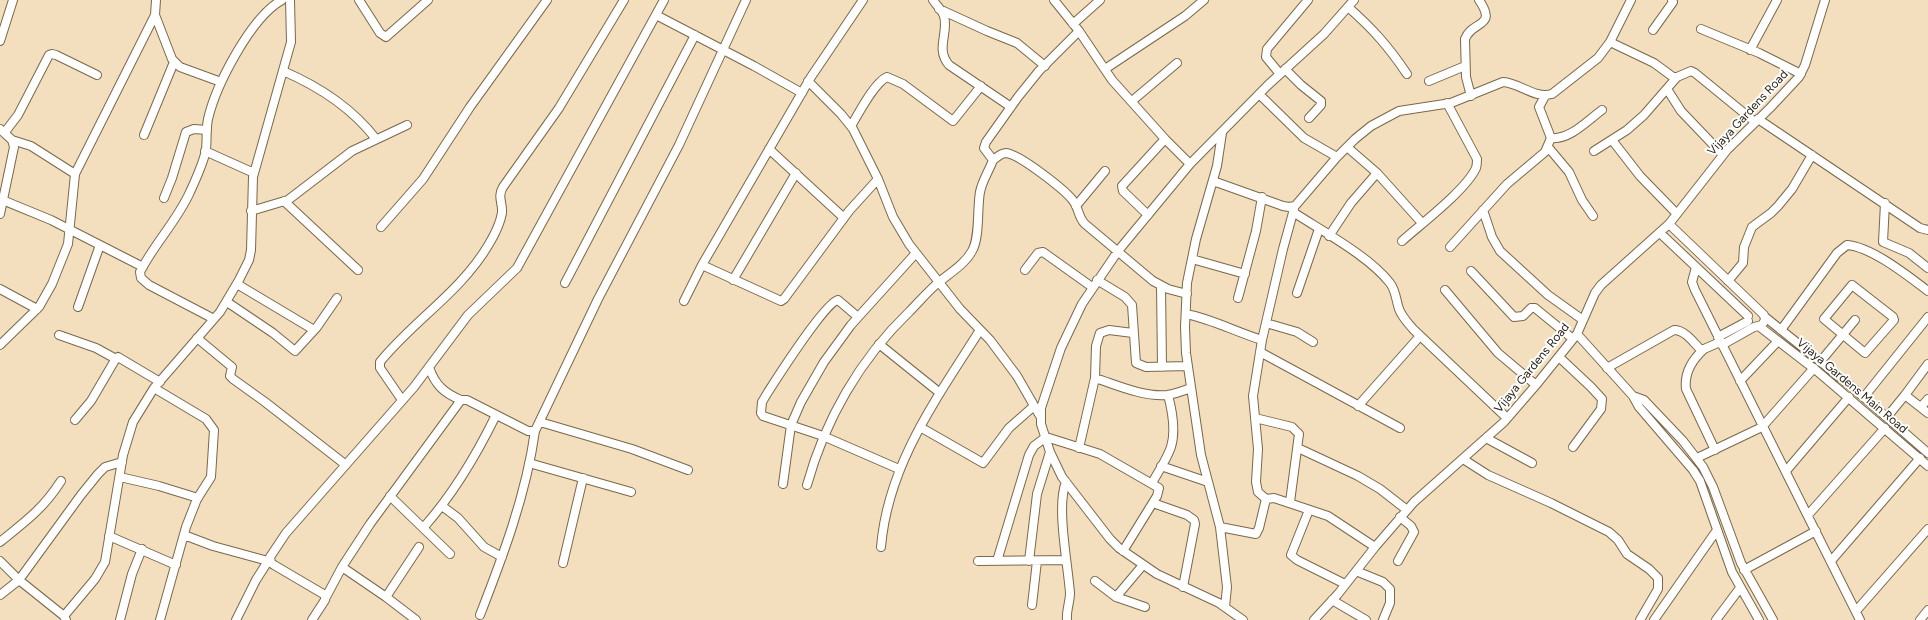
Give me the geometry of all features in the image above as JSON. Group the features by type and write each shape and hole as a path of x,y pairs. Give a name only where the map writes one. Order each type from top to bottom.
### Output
{"street":[{"path":"0,41 13,0"},
{"path":"0,345 37,309 45,298 60,266 68,244 75,174 155,15 156,0"},
{"path":"214,319 149,285 140,276 142,267 177,216 190,193 205,151 208,119 221,82 246,39 258,22 269,10 282,0"},
{"path":"0,561 19,580 65,618 102,569 106,555 122,462 133,422 157,385 227,302 249,260 252,250 251,211 254,173 291,42 290,0"},
{"path":"359,0 380,32 386,37 428,0"},
{"path":"381,227 423,179 470,108 547,0"},
{"path":"402,400 380,368 380,362 426,314 449,296 478,261 499,224 502,208 499,198 502,187 558,108 624,0"},
{"path":"236,620 256,580 286,534 402,400 468,315 512,274 522,261 664,0"},
{"path":"480,615 512,526 529,463 535,431 598,299 679,145 746,0"},
{"path":"684,301 702,265 808,81 863,0"},
{"path":"933,0 944,17 942,46 944,60 949,65 1011,107"},
{"path":"1054,0 1076,27 1105,69 1165,139 1190,164"},
{"path":"993,160 984,145 1011,107 1100,0"},
{"path":"1105,69 1185,16 1204,0"},
{"path":"1308,0 1267,49 1266,57 1321,101 1321,106 1309,118"},
{"path":"1040,416 1061,348 1082,304 1094,284 1118,251 1190,164 1259,94 1324,34 1354,0"},
{"path":"1470,96 1466,77 1465,46 1467,35 1484,20 1487,15 1487,12 1479,0"},
{"path":"1375,547 1328,516 1290,502 1274,498 1266,499 1258,492 1256,482 1258,449 1253,396 1262,340 1294,209 1347,147 1371,126 1399,111 1447,103 1470,96 1503,82 1512,83 1545,96 1552,94 1598,58 1610,42 1631,0"},
{"path":"1653,30 1672,0"},
{"path":"1750,50 1777,0"},
{"name":"Vijaya Gardens Road","path":"1314,620 1407,510 1507,418 1575,337 1595,293 1601,285 1669,224 1723,156 1801,74 1824,0"},
{"path":"1348,7 1384,42 1407,74"},
{"path":"939,9 987,31 1017,42 1045,66"},
{"path":"155,15 168,52 174,62 180,67 221,82"},
{"path":"656,15 802,93"},
{"path":"1701,29 1801,74"},
{"path":"565,283 695,35"},
{"path":"1610,42 1654,62 1673,77 1677,77"},
{"path":"75,174 31,146 12,140 2,130 18,115 49,55 56,55 97,75"},
{"path":"144,135 174,62"},
{"path":"1132,101 1177,63"},
{"path":"1429,81 1466,66"},
{"path":"283,71 308,83 337,102 363,124 376,139"},
{"path":"1594,151 1627,130 1644,115 1677,77 1686,72 1695,73 1757,121 1812,155 1920,228 1928,230"},
{"path":"851,126 876,87 883,79 887,77 903,84 952,121 981,86"},
{"path":"808,81 851,126 878,179 893,217 916,253 938,283 990,340 1017,376 1040,416 1050,452 1066,482 1106,533 1123,551 1142,565 1225,607 1243,620"},
{"path":"1667,89 1681,111 1723,156"},
{"path":"1259,94 1304,138 1337,157"},
{"path":"1450,247 1516,174 1545,152 1551,138 1539,107 1545,96"},
{"path":"1402,241 1467,181 1477,164 1476,158 1447,103"},
{"path":"1551,138 1562,137 1568,134 1602,110"},
{"path":"251,211 284,201 297,195 352,151 407,125"},
{"path":"164,198 172,178 186,132 194,129 207,130"},
{"path":"1222,133 1213,181 1192,259 1186,314 1190,388 1201,455 1220,527 1227,587 1225,607"},
{"path":"1148,214 1123,191 1122,186 1165,139"},
{"path":"0,214 14,151 12,140"},
{"path":"1612,140 1640,176 1677,214"},
{"path":"1347,147 1377,173 1422,223"},
{"path":"1548,147 1569,172 1582,200 1593,216"},
{"path":"769,149 844,218"},
{"path":"205,151 254,173"},
{"path":"807,485 823,436 831,418 867,360 879,344 901,320 938,283 962,263 973,250 976,240 981,190 993,160 1003,153 1008,153 1024,161 1068,195 1076,206 1078,215 1085,224 1161,286 1187,294"},
{"path":"1728,281 1743,263 1744,247 1752,227 1771,213 1783,200 1792,189 1812,155"},
{"path":"1076,206 1105,171"},
{"path":"733,280 796,173"},
{"path":"1329,236 1351,203 1377,173"},
{"path":"702,265 781,301 844,218 878,179"},
{"path":"1213,181 1294,209 1319,229 1368,262 1391,284 1396,294 1402,315 1420,336 1507,418"},
{"path":"1238,298 1256,231 1262,197"},
{"path":"2,200 42,216 142,267"},
{"path":"284,201 358,270"},
{"path":"1885,203 1883,242 1909,253 1928,268"},
{"path":"1483,210 1492,237 1500,251 1548,295 1583,320"},
{"name":"Vijaya Gardens Main Road","path":"1669,224 1762,314 1864,397 1928,454"},
{"path":"1297,293 1319,229"},
{"name":"Vijaya Gardens Main Road","path":"1660,233 1753,323 1814,368 1928,466"},
{"path":"78,307 100,245"},
{"path":"1781,330 1837,252 1847,245 1855,246 1890,264 1928,291"},
{"path":"1024,270 1038,253 1043,252 1094,284 1130,300 1132,305 1136,363 1146,367 1188,366"},
{"path":"783,484 791,425 801,402 824,362 858,317 916,253"},
{"path":"1192,259 1245,274"},
{"path":"1696,267 1692,282 1762,426 1860,620"},
{"path":"1471,271 1514,317 1523,316 1531,308 1535,308 1575,337 1633,396 1639,407 1693,470 1700,481 1730,566 1740,588 1759,620"},
{"path":"237,284 314,330"},
{"path":"1852,285 1893,317 1893,322 1865,354 1842,336 1824,319 1852,285"},
{"path":"1161,286 1162,367"},
{"path":"0,289 37,309"},
{"path":"1445,290 1498,353 1536,385"},
{"path":"227,302 273,333 293,350 297,350 314,330 337,298"},
{"path":"858,317 838,300 831,303 810,330 768,392 762,402 761,413 763,416 823,436 900,469"},
{"path":"1715,450 1686,389 1685,382 1687,374 1695,357 1704,349 1753,323 1764,323 1762,314 1752,312 1753,323"},
{"path":"1186,314 1205,318 1237,332 1262,340"},
{"path":"1864,397 1928,317"},
{"path":"1820,362 1855,320"},
{"path":"1266,323 1297,332 1313,342"},
{"path":"881,547 886,509 900,469 920,427 980,330"},
{"path":"1079,448 1095,378 1096,346 1100,333 1109,330 1133,333"},
{"path":"1607,368 1674,330 1680,330 1700,348 1704,349"},
{"path":"59,335 96,348 116,359 118,357 123,358 157,385 206,419 214,428 211,476 198,498 184,535 160,620"},
{"path":"1358,406 1420,336"},
{"path":"197,338 232,367 230,376 233,379 346,465"},
{"path":"1740,381 1778,341"},
{"path":"879,344 940,394"},
{"path":"1260,352 1400,428"},
{"path":"1559,357 1592,387 1602,399 1601,409 1573,448"},
{"path":"75,420 91,401 116,359"},
{"path":"1886,417 1905,395 1928,364"},
{"path":"429,367 433,378 442,390 461,400 467,400 528,431 535,431"},
{"path":"1698,458 1762,426 1814,368"},
{"path":"1095,378 1142,392 1168,395 1190,388"},
{"path":"1152,483 1171,448 1173,435 1171,406 1168,395"},
{"path":"1905,395 1928,413"},
{"path":"1633,396 1644,400 1698,458 1713,487 1744,570 1773,620"},
{"path":"1786,471 1849,398"},
{"path":"1921,407 1928,399"},
{"path":"312,620 342,567 390,496 461,400"},
{"path":"920,427 983,463 1009,428 1034,406"},
{"path":"424,527 442,506 470,466 496,415"},
{"path":"1255,418 1292,427 1299,434 1290,502"},
{"path":"540,422 632,449 688,470"},
{"path":"1808,515 1885,428"},
{"path":"1046,437 1100,454 1159,488 1160,492 1123,551"},
{"path":"997,561 1029,455 1034,446 1046,437"},
{"path":"1486,438 1532,463"},
{"path":"1298,448 1358,476 1380,489 1407,510"},
{"path":"1032,605 1037,494 1050,452"},
{"path":"1831,561 1920,458"},
{"path":"1462,459 1488,474 1551,503 1613,535 1627,554 1649,569 1658,578 1658,589 1640,620"},
{"path":"0,595 19,580 98,474 105,467 122,462"},
{"path":"529,463 631,492"},
{"path":"1161,466 1208,482"},
{"path":"120,477 159,486 198,498"},
{"path":"563,563 583,478"},
{"path":"0,542 36,513 49,499 61,481"},
{"path":"1066,482 1063,496 1066,560 1070,593 1067,620"},
{"path":"390,496 424,527 450,554"},
{"path":"1220,527 1256,534 1259,528 1266,499"},
{"path":"1153,502 1191,517 1194,520 1195,524 1183,587"},
{"path":"442,506 458,518 484,547 502,557"},
{"path":"1309,510 1291,555 1346,584"},
{"path":"1398,561 1414,532 1411,526 1400,518"},
{"path":"1856,611 1928,529"},
{"path":"1654,620 1717,530"},
{"path":"1744,570 1816,531"},
{"path":"184,535 213,546 269,559 271,563 323,593 326,597"},
{"path":"109,536 176,565"},
{"path":"386,597 419,547"},
{"path":"120,620 132,574 142,549"},
{"path":"978,561 1066,560"},
{"path":"1116,597 1142,565"},
{"path":"342,567 386,597 416,620"},
{"path":"1356,571 1383,582 1390,589 1390,603 1383,620"},
{"path":"1095,581 1116,597 1145,607"},
{"path":"1716,620 1740,588"},
{"path":"1332,600 1366,620"},
{"path":"1920,620 1928,610"}]}
